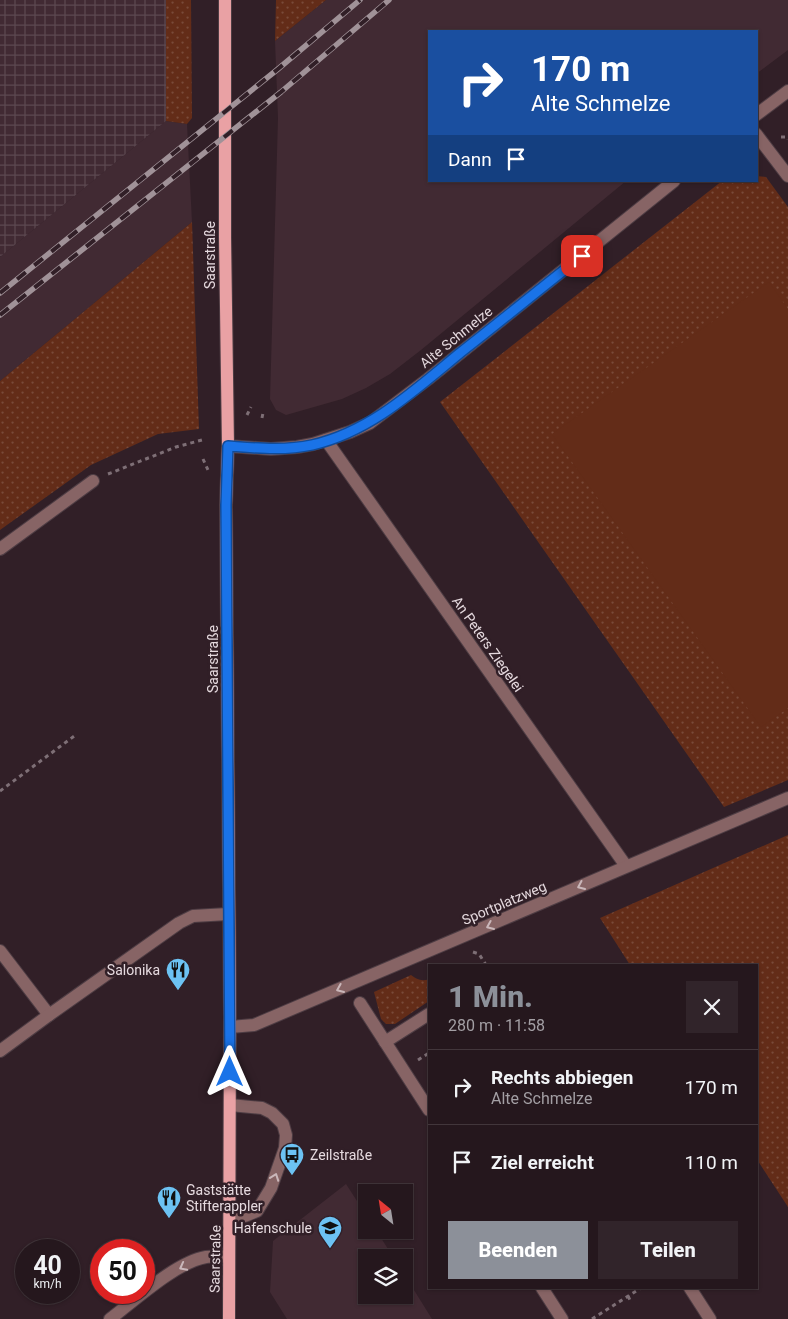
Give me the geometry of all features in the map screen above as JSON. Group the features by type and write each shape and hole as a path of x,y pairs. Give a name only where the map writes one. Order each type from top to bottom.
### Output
{"main road":[{"name":"Saarstraße","path":"225,0 230,1319"}],"street":[{"path":"758,114 788,91"},
{"path":"758,137 788,176"},
{"name":"Alte Schmelze","path":"228,446 271,449 297,447 350,432 370,422 673,182"},
{"name":"An Peters Ziegelei","path":"326,440 626,866"},
{"path":"0,549 93,480"},
{"name":"Sportplatzweg","path":"230,1027 254,1024 788,798"},
{"path":"0,1051 186,919 203,914 228,914"},
{"path":"0,951 49,1015"},
{"path":"360,1003 428,1108"},
{"path":"385,1042 428,1015"},
{"path":"230,1105 262,1108 272,1113 283,1124 286,1135 285,1148 271,1188 257,1211 245,1216 230,1216"},
{"path":"110,1319 166,1276 185,1265 205,1257 229,1256"},
{"path":"543,1289 562,1319"},
{"path":"691,1289 710,1319"}],"path":[{"path":"262,418 263,413"},
{"path":"93,480 121,467 176,447 202,440"},
{"path":"0,791 77,734"},
{"path":"592,1319 639,1289"},
{"path":"628,1296 631,1302"}],"shaded area":[{"path":"0,0 166,0 166,121 0,257"},
{"path":"166,0 191,0 192,118 187,124 166,121"},
{"path":"276,0 326,0 275,41"},
{"path":"326,0 788,0 788,50 758,72 758,30 428,30 428,182 625,182 390,374 342,399 286,415 276,410 270,399 278,118 275,41"},
{"path":"166,121 187,124 192,222 0,381 0,257"},
{"path":"758,176 766,177 788,207 788,780 724,807 440,402 721,182 758,182"},
{"path":"192,222 199,429 158,434 91,465 0,530 0,381"},
{"path":"769,282 788,309 788,708 761,727 552,434"},
{"path":"788,835 788,1207 758,1161 758,964 629,964 600,918"},
{"path":"411,975 419,980 428,979 428,1002 395,1024 386,1024 381,1019 374,992"},
{"name":"Hafenschule","path":"346,1184 358,1203 358,1239 382,1239 388,1249 358,1249 358,1304 413,1304 413,1288 432,1319 287,1319 270,1292 273,1241"}],"railway":[{"path":"0,293 278,69 360,0"},
{"path":"0,315 281,92 389,0"}],"place":[{"name":"Salonika","path":"178,991"},
{"name":"Zeilstraße","path":"292,1176"},
{"name":"Gaststätte Stifterappler","path":"169,1219"},
{"name":"Hafenschule","path":"330,1249"}],"route":[{"path":"230,1072 226,505 228,446 271,449 297,447 350,432 370,422 428,379 582,256"}]}
